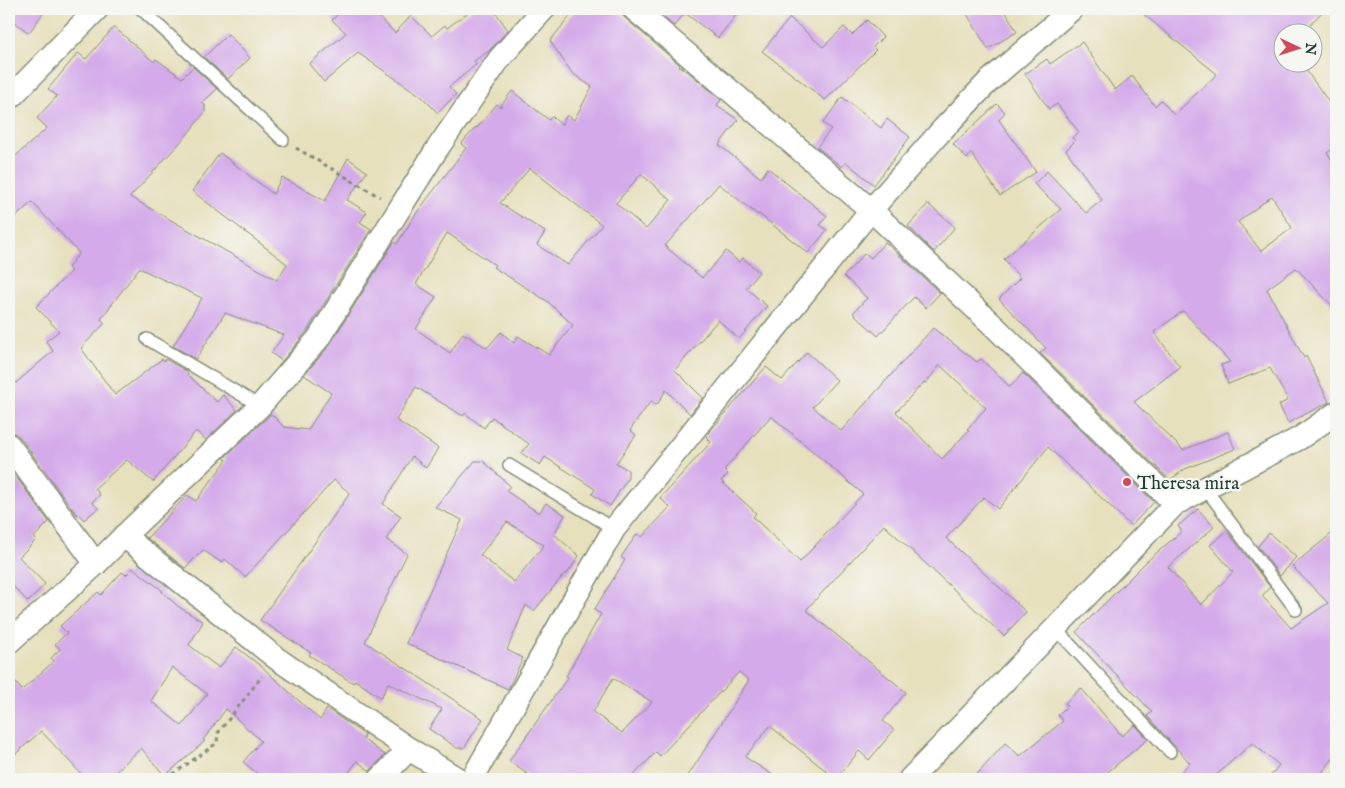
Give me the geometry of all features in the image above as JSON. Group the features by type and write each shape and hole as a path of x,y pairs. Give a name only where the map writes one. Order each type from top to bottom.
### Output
{"street":[{"path":"9,642 96,564 260,406 318,340 437,149 500,58 544,9"},
{"path":"634,9 871,210 996,328 1175,504"},
{"path":"472,779 614,530 871,210 942,129 988,82 1072,9"},
{"path":"9,99 91,11"},
{"path":"910,779 1175,504 1300,438 1336,413"},
{"path":"9,445 96,564"},
{"path":"124,536 276,658 409,749 458,779"},
{"path":"380,779 409,749"}],"lane":[{"path":"141,9 283,140"},
{"path":"147,339 260,406"},
{"path":"509,465 614,530"},
{"path":"1205,488 1296,610"},
{"path":"1055,628 1170,752"}],"path":[{"path":"283,140 400,209"},
{"path":"166,779 217,743 218,733 276,658"}],"building":[{"path":"9,9 46,9 29,33 9,18"},
{"path":"343,9 370,9 395,33 411,16 432,36 445,25 447,28 473,9 493,9 508,30 490,50 474,61 477,64 449,87 456,94 438,113 421,96 358,53 324,82 309,64 346,33 332,20"},
{"path":"576,9 616,9 679,66 721,100 717,105 738,120 719,145 761,178 768,168 827,216 820,225 827,230 808,253 719,184 665,246 702,278 726,251 739,262 743,258 759,272 746,288 767,306 739,339 718,320 675,370 703,398 690,414 666,390 657,405 651,401 630,430 636,435 616,463 628,470 628,478 610,506 592,494 595,489 545,457 540,465 521,453 529,444 492,417 484,428 465,413 463,416 416,387 396,420 438,448 426,468 412,456 383,504 401,516 386,539 407,554 365,642 483,719 464,748 457,748 429,729 442,709 388,683 381,698 355,680 353,683 309,655 311,653 260,620 350,493 334,480 245,577 225,559 222,563 203,550 185,568 147,538 187,495 196,501 227,460 224,458 271,414 284,427 308,430 331,393 304,375 329,346 394,242 397,244 415,215 466,148 461,144 497,104 500,107 512,91 549,120 552,116 561,125 567,115 574,120 592,87 572,73 550,41","holes":["530,168 602,225 568,265 537,245 545,232 500,203","641,174 671,200 646,229 616,203","447,233 495,265 493,267 547,301 573,325 549,355 518,336 514,343 501,332 487,348 463,333 450,353 416,329 436,297 416,284"]},
{"path":"657,9 741,9 718,38 685,13 674,26 656,11"},
{"path":"964,9 1004,9 1017,32 988,49"},
{"path":"1137,9 1325,9 1313,22 1272,22 1272,72 1307,72 1336,112 1336,146 1327,153 1336,165 1336,310 1296,268 1267,289 1304,358 1306,356 1329,402 1288,423 1279,405 1288,400 1270,368 1228,384 1221,365 1230,362 1183,311 1154,332 1180,367 1134,402 1183,450 1228,432 1235,449 1185,469 1170,480 1040,353 1046,348 999,299 1020,278 1004,259 1061,209 1034,184 1047,171 1086,213 1102,200 1066,150 1075,141 1072,138 1079,132 1057,104 1049,109 1025,74 1047,59 1050,64 1082,42 1115,90 1132,76 1155,106 1161,100 1174,115 1217,74","holes":["1272,196 1292,228 1261,251 1238,222"]},
{"path":"790,18 823,47 844,27 852,35 867,20 883,37 873,47 876,50 825,100 762,51"},
{"path":"114,27 154,62 156,59 182,78 193,67 217,89 202,103 205,105 205,112 186,136 130,197 277,280 287,264 192,191 220,153 273,194 282,177 325,201 348,158 367,172 347,200 367,212 360,222 371,229 307,331 282,361 271,353 284,335 225,313 196,359 173,346 202,298 139,268 101,319 105,323 81,348 115,395 162,359 164,361 165,359 188,372 187,374 217,402 223,395 237,410 206,440 196,431 153,482 127,460 95,488 100,495 92,502 98,508 84,520 77,515 20,437 15,433 9,432 9,389 53,351 46,341 59,331 36,307 71,271 68,268 79,253 32,202 9,223 9,162 47,128 37,118 57,96 48,89 78,53 86,59"},
{"path":"228,34 250,58 228,79 204,57"},
{"path":"842,97 881,128 887,119 910,137 874,185 846,162 842,167 817,147 831,129 823,123"},
{"path":"997,104 1005,112 999,120 1036,172 1000,196 971,153 967,159 953,144"},
{"path":"928,204 955,227 934,252 908,226"},
{"path":"885,242 940,293 926,308 914,297 878,336 853,313 867,298 844,276 865,253 871,258"},
{"path":"933,328 977,362 981,359 1010,387 1023,373 1154,502 1131,526 1048,447 998,509 984,497 946,538 1026,612 1004,636 884,525 806,610 906,692 883,721 894,730 869,760 859,751 836,779 770,726 745,757 779,779 686,779 749,680 739,672 660,756 656,752 630,779 534,779 509,761 568,677 566,676 601,614 594,610 625,560 621,557 637,534 642,537 670,507 660,498 711,442 706,437 709,432 766,367 782,380 807,352 837,380 813,407 841,431","holes":["940,365 986,408 942,459 896,412 924,382 926,383","771,416 863,494 800,562 753,517 756,513 721,481 728,474 724,470","613,678 652,702 622,733 593,712"]},
{"path":"475,461 483,461 510,486 506,491 539,513 546,503 565,515 554,534 579,556 567,574 565,573 534,611 526,605 507,650 523,658 508,689 406,643 462,520 435,507","holes":["507,522 544,545 514,582 480,555"]},
{"path":"9,467 49,522 34,537 36,540 19,557 45,584 28,602 9,582"},
{"path":"1198,509 1214,527 1168,567 1201,605 1233,572 1210,545 1227,531 1270,587 1262,596 1291,628 1328,603 1292,566 1336,530 1336,755 1317,779 1268,779 1279,765 1252,743 1212,779 1174,779 1190,763 1147,716 1152,712 1076,632 1145,563 1182,531 1178,526"},
{"path":"1269,533 1296,557 1280,576 1258,546"},
{"path":"133,568 163,591 179,607 203,622 189,645 219,668 236,647 262,667 320,720 327,709 365,735 363,739 385,755 370,771 357,761 344,779 264,779 243,762 261,741 226,709 203,740 205,741 165,776 141,748 108,779 86,779 41,731 9,760 9,675 22,690 54,661 51,658 60,649 55,644 67,633 60,626 98,592 101,595 122,572 126,575","holes":["172,667 207,694 182,726 151,701"]},
{"path":"1081,688 1122,736 1135,725 1148,739 1099,779 973,779 1005,743 1020,756 1063,721 1058,715 1067,706 1065,703"}],"place":[{"name":"Theresa mira","path":"1127,482"}]}
